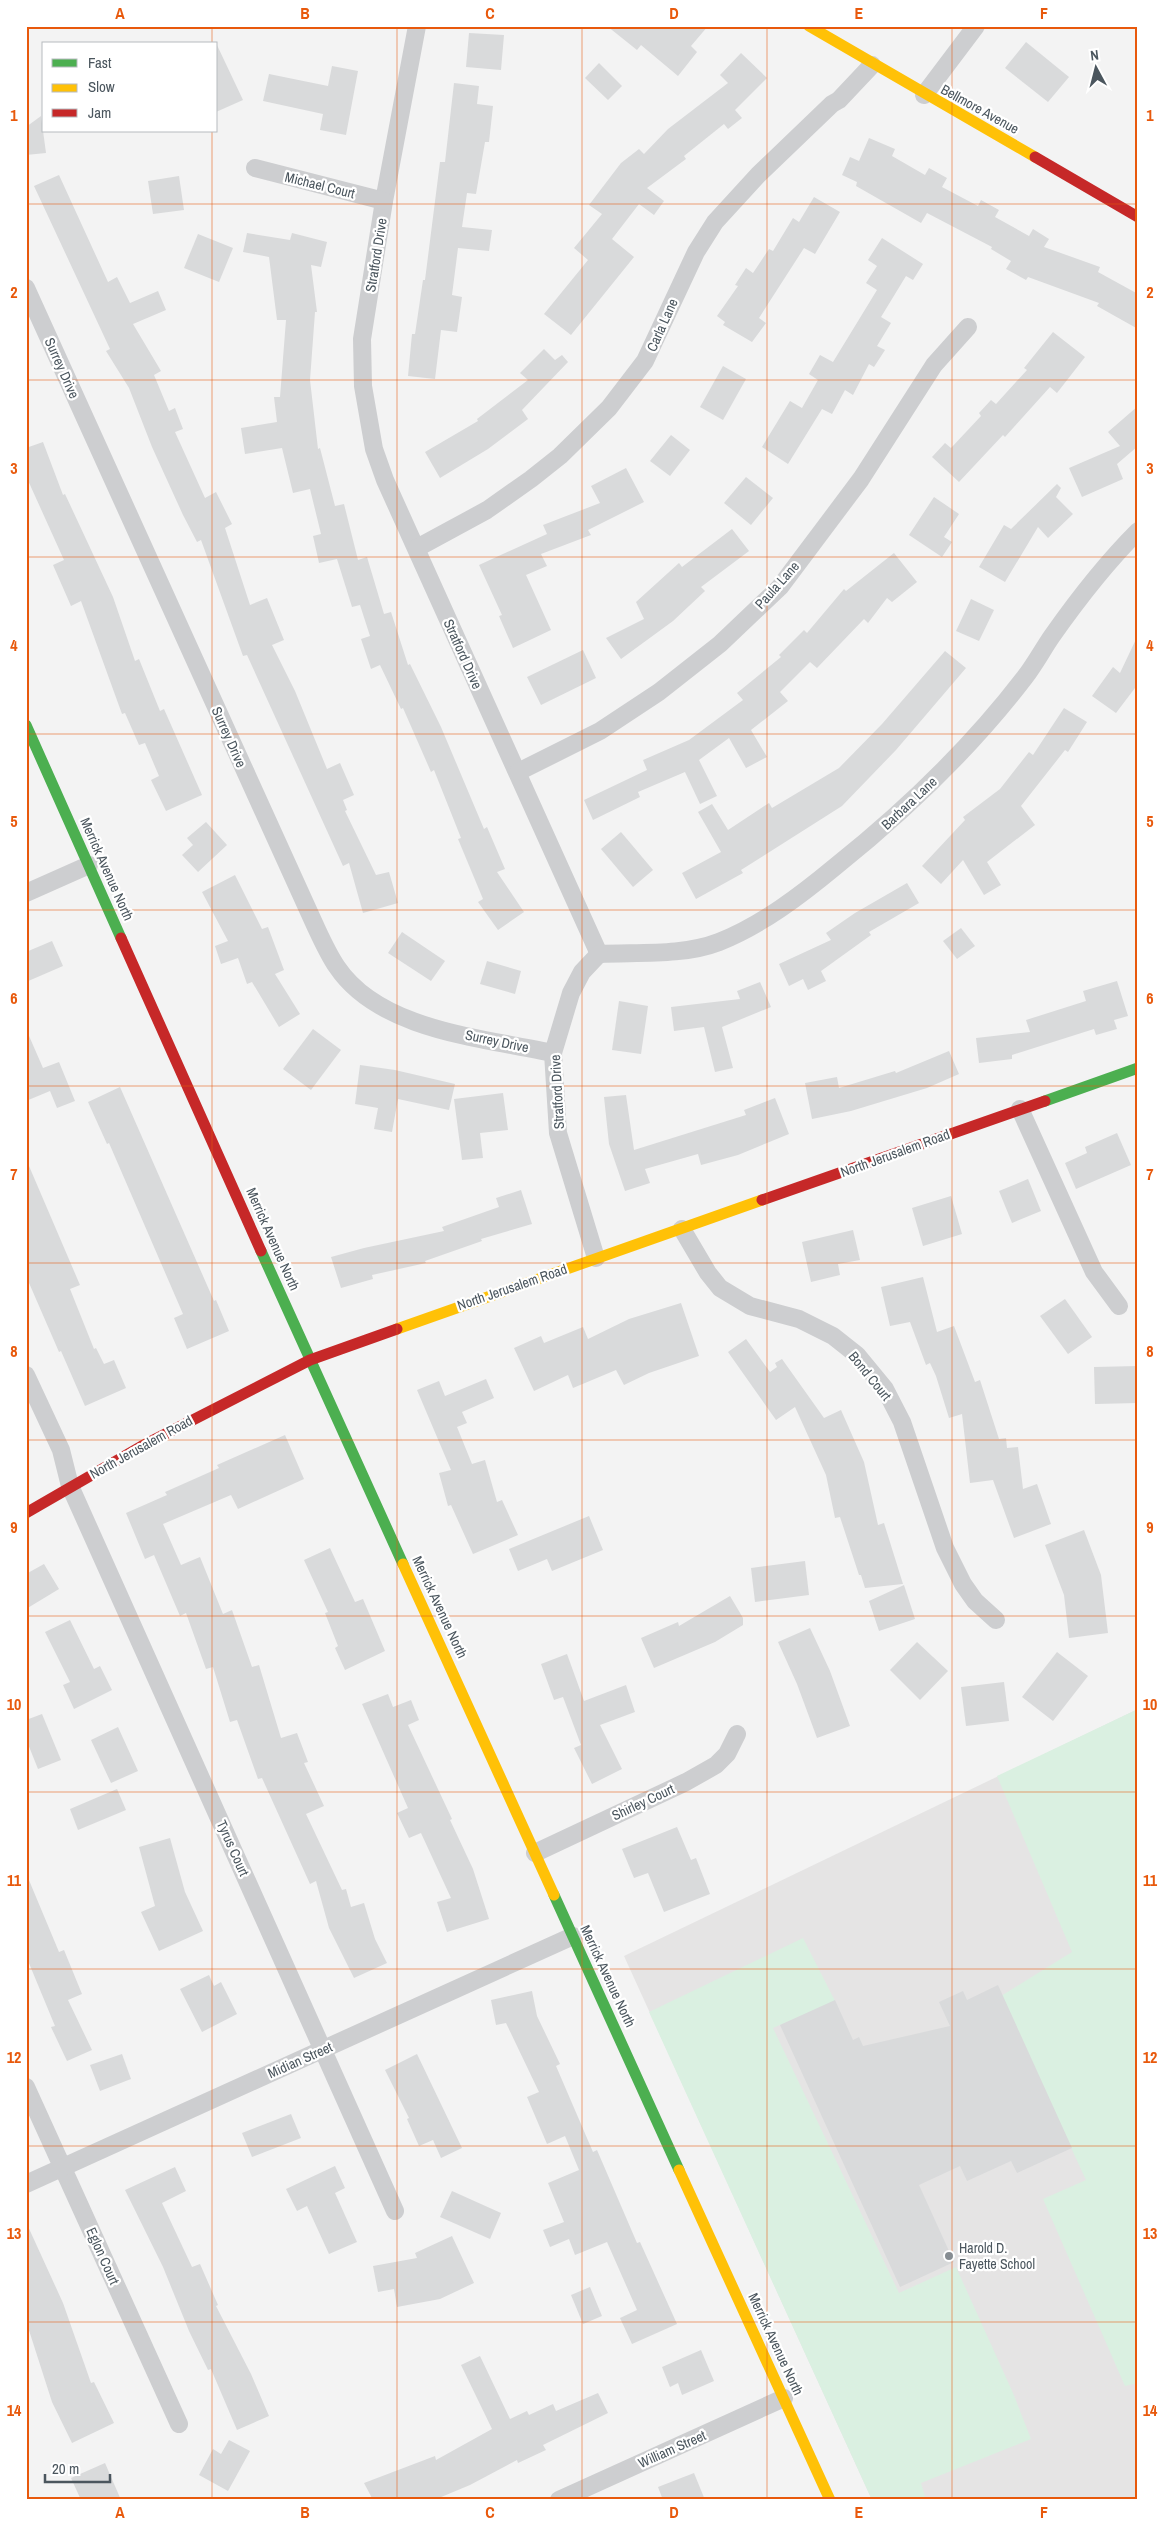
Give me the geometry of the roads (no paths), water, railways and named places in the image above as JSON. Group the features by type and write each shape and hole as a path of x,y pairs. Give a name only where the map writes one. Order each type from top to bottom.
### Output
{"main road":[{"name":"Bellmore Avenue","path":"809,26 872,65 1138,217"},
{"name":"Merrick Avenue North","path":"26,726 310,1360 830,2500"},
{"name":"North Jerusalem Road","path":"26,1513 70,1486 215,1407 310,1360 1138,1068"}],"street":[{"name":"Stratford Drive","path":"416,26 384,202 362,339 363,386 374,449 385,480 600,954 582,972 571,992 553,1053 558,1133 596,1258"},
{"path":"924,95 976,26"},
{"name":"Carla Lane","path":"417,548 487,510 531,479 560,456 609,408 645,361 696,252 715,222 758,175 832,104 839,100 872,65"},
{"name":"Michael Court","path":"255,168 384,202"},
{"name":"Surrey Drive","path":"26,288 314,923 338,968 365,997 396,1016 434,1028 553,1053"},
{"name":"Paula Lane","path":"518,772 600,731 660,692 720,644 780,587 861,479 934,365 968,327"},
{"name":"Barbara Lane","path":"600,954 692,950 719,942 752,926 804,892 890,823 960,755 1025,676 1052,636 1115,554 1138,531"},
{"path":"26,893 89,865"},
{"path":"1020,1109 1094,1272 1119,1306"},
{"name":"Bond Court","path":"682,1229 708,1273 720,1288 750,1306 799,1319 833,1336 857,1355 885,1390 902,1422 945,1548 963,1584 975,1601 996,1620"},
{"name":"Tyrus Court","path":"26,1375 61,1450 70,1486 395,2211"},
{"name":"Shirley Court","path":"535,1853 686,1782 716,1765 727,1754 738,1734"},
{"name":"Midian Street","path":"26,2184 573,1936"},
{"name":"Eglon Court","path":"26,2087 179,2424"},
{"name":"William Street","path":"559,2500 784,2398"}],"place":[{"name":"Harold D. Fayette School","path":"949,2256"}]}
